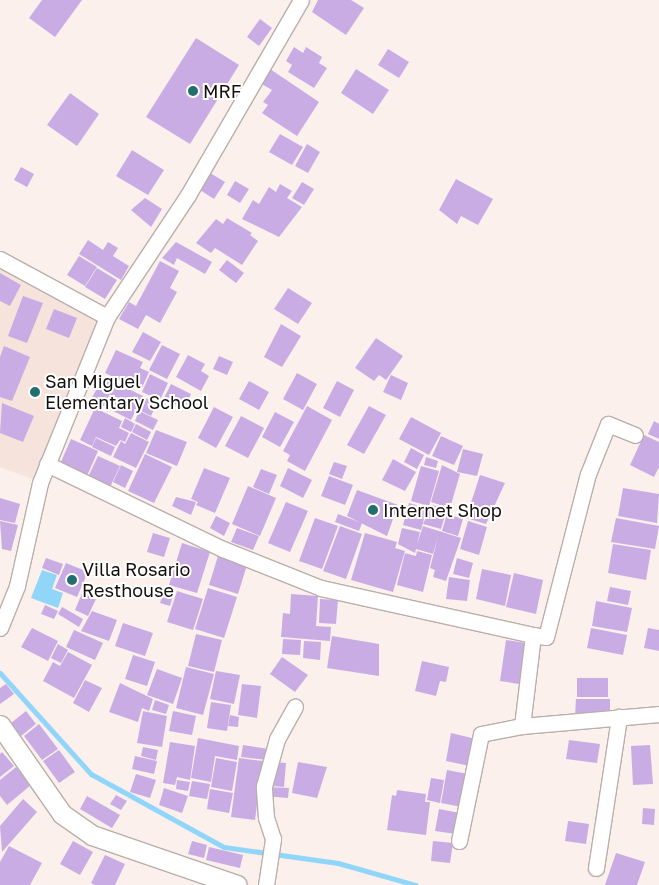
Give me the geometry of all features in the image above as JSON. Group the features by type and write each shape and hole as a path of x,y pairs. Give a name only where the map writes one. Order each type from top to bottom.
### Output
{"street":[{"path":"0,628 17,586 47,464 107,317 188,195 301,0"},
{"path":"0,259 107,317"},
{"path":"47,464 222,549 321,588 546,637 588,474 608,424 635,435"},
{"path":"522,726 533,634"},
{"path":"266,885 273,839 266,818 264,786 277,738 295,707"},
{"path":"459,840 481,734 522,726 659,714"},
{"path":"596,868 619,717"},
{"path":"0,725 62,814 92,835 237,885"}],"shaded area":[{"name":"San Miguel Elementary School","path":"0,265 100,318 35,480 0,467"}],"water":[{"path":"42,570 57,575 52,589 63,593 58,608 31,598"}],"building":[{"path":"42,0 82,0 55,37 29,18"},
{"path":"318,0 351,0 364,8 346,35 312,12"},
{"path":"260,19 272,28 259,46 247,37"},
{"name":"MRF","path":"196,38 239,65 190,144 146,117"},
{"path":"294,47 303,53 306,47 322,57 319,63 327,68 314,88 288,72 292,65 286,61"},
{"path":"388,49 409,62 399,78 378,65"},
{"path":"270,69 319,102 297,136 262,113 268,105 263,102 272,90 260,83"},
{"path":"356,69 389,90 373,114 341,93"},
{"path":"70,93 99,114 77,146 47,125"},
{"path":"280,134 303,147 292,165 269,152"},
{"path":"307,144 320,152 308,173 295,166"},
{"path":"132,150 164,170 148,195 116,176"},
{"path":"21,167 34,174 27,187 14,180"},
{"path":"210,173 225,182 214,199 200,190"},
{"path":"456,179 493,199 478,225 461,216 457,224 439,210"},
{"path":"235,181 249,189 240,203 227,195"},
{"path":"302,182 314,189 304,205 292,198"},
{"path":"280,184 292,191 287,198 302,207 279,237 242,219 253,200 259,204 269,187 276,192"},
{"path":"145,198 162,209 151,227 131,210"},
{"path":"227,218 252,233 250,235 258,241 242,265 215,248 211,253 196,243 216,219 223,224"},
{"path":"88,240 103,250 108,242 118,248 113,256 129,266 121,280 79,254"},
{"path":"176,242 212,262 205,274 177,258 174,265 162,258"},
{"path":"79,256 97,267 85,286 67,275"},
{"path":"227,260 244,273 236,283 219,270"},
{"path":"160,261 179,271 170,288 177,292 160,323 146,315 138,329 119,319 129,302 136,306"},
{"path":"97,268 117,280 105,299 85,287"},
{"path":"0,273 21,285 10,306 0,301"},
{"path":"288,288 312,303 298,324 274,309"},
{"path":"23,296 43,303 27,343 8,336"},
{"path":"54,309 77,318 69,338 46,329"},
{"path":"281,324 301,336 282,367 264,357"},
{"path":"143,332 161,342 150,361 132,352"},
{"path":"376,338 403,356 386,380 379,375 374,381 355,368"},
{"path":"162,345 180,354 167,379 149,370"},
{"path":"4,346 30,357 12,401 0,397 0,357"},
{"path":"116,350 143,362 140,368 149,372 141,390 105,373"},
{"path":"188,355 205,364 201,371 209,376 201,391 176,377"},
{"path":"219,356 233,362 227,375 213,369"},
{"path":"297,373 317,384 303,410 283,399"},
{"path":"150,374 168,383 160,400 142,392"},
{"path":"391,375 408,383 401,400 383,392"},
{"path":"108,379 143,396 131,420 91,400 100,382 105,385"},
{"path":"249,381 269,392 259,410 239,399"},
{"path":"337,381 354,390 340,417 323,408"},
{"path":"171,384 191,394 184,409 164,398"},
{"path":"146,398 157,403 151,416 139,410"},
{"path":"2,403 34,416 23,442 0,433"},
{"path":"307,406 332,420 305,471 287,461 290,455 283,451"},
{"path":"369,406 386,415 364,454 347,445"},
{"path":"214,407 233,417 216,448 198,438"},
{"path":"95,408 122,421 119,428 129,433 125,442 120,440 116,446 96,437 92,446 80,440"},
{"path":"139,411 158,420 153,430 135,421"},
{"path":"275,412 294,422 280,447 262,437"},
{"path":"241,416 264,428 248,458 225,446"},
{"path":"411,417 441,433 429,455 399,439"},
{"path":"125,418 135,424 131,432 121,427"},
{"path":"654,421 659,424 659,439 648,434"},
{"path":"136,424 151,432 147,440 132,432"},
{"path":"156,430 187,442 177,466 146,453"},
{"path":"131,433 149,442 136,468 113,457 121,441 125,444"},
{"path":"644,435 659,442 659,467 654,477 630,465"},
{"path":"441,436 463,446 454,465 432,456"},
{"path":"96,438 115,447 111,456 92,447"},
{"path":"71,439 98,451 87,476 60,464"},
{"path":"411,448 424,455 417,469 404,462"},
{"path":"463,449 483,454 477,476 457,472"},
{"path":"145,454 172,467 154,503 128,491"},
{"path":"98,456 120,466 110,487 88,477"},
{"path":"426,457 438,461 436,468 424,465"},
{"path":"393,459 416,472 405,491 382,480"},
{"path":"334,462 347,466 342,479 329,474"},
{"path":"121,465 133,471 125,488 113,482"},
{"path":"442,465 460,474 450,508 431,502"},
{"path":"421,466 439,471 429,506 411,501"},
{"path":"204,468 230,478 215,513 196,505 198,502 191,499"},
{"path":"288,468 312,480 303,498 280,486"},
{"path":"261,469 277,475 269,494 253,487"},
{"path":"480,475 505,483 486,524 466,518"},
{"path":"329,476 353,485 345,505 321,496"},
{"path":"248,486 276,498 260,536 232,524"},
{"path":"623,488 659,494 657,523 618,516"},
{"name":"Internet Shop","path":"357,490 398,505 387,536 347,516"},
{"path":"176,497 196,502 191,515 172,506"},
{"path":"0,498 20,504 15,523 0,520"},
{"path":"286,502 308,511 290,552 268,543"},
{"path":"409,503 427,508 421,530 403,525"},
{"path":"432,505 447,509 441,529 423,524"},
{"path":"338,514 362,523 359,531 335,522"},
{"path":"447,514 463,519 458,536 442,531"},
{"path":"216,516 230,523 224,536 210,528"},
{"path":"315,518 338,526 322,569 299,561"},
{"path":"616,518 659,526 655,549 611,542"},
{"path":"0,521 18,525 11,551 2,549"},
{"path":"468,521 487,527 479,555 460,549"},
{"path":"340,526 362,534 346,579 323,571"},
{"path":"423,526 461,538 446,581 433,577 435,570 430,568 438,537 433,554 416,549 415,553 398,544 402,528 420,532 417,544"},
{"path":"237,528 259,536 253,550 231,542"},
{"path":"153,533 170,538 164,557 147,552"},
{"path":"365,533 397,542 395,548 405,551 393,592 351,580"},
{"path":"182,543 210,552 197,593 169,585"},
{"path":"613,544 651,550 646,580 608,573"},
{"path":"417,551 432,555 423,592 397,585 405,553 416,556"},
{"path":"218,556 247,565 238,594 209,585"},
{"path":"46,558 63,564 59,575 42,568"},
{"path":"457,558 473,563 469,578 453,574"},
{"name":"Villa Rosario Resthouse","path":"66,563 88,572 77,597 55,588"},
{"path":"482,569 511,575 505,606 476,599"},
{"path":"514,573 543,580 536,614 506,607"},
{"path":"449,577 470,580 467,601 446,599"},
{"path":"166,586 175,589 170,606 160,603"},
{"path":"610,587 631,591 628,605 607,601"},
{"path":"208,588 237,597 224,638 195,629"},
{"name":"Villa Rosario Resthouse","path":"83,591 97,597 88,616 75,610"},
{"path":"177,591 203,599 193,630 167,622"},
{"path":"291,594 318,596 316,626 331,627 330,641 281,637 283,613 290,614"},
{"path":"320,599 338,600 336,624 319,623"},
{"path":"596,601 632,608 627,632 592,626"},
{"path":"45,605 58,611 54,619 41,614"},
{"path":"62,607 83,619 79,627 58,614"},
{"name":"Villa Rosario Resthouse","path":"92,611 117,620 109,641 81,631"},
{"path":"123,623 153,633 145,656 115,646"},
{"path":"32,628 58,641 48,661 21,647"},
{"path":"591,628 627,635 623,655 587,648"},
{"path":"648,628 659,630 659,651 644,648"},
{"path":"74,630 103,643 95,660 66,647"},
{"path":"196,634 222,640 214,672 188,666"},
{"path":"332,636 379,644 379,676 327,668"},
{"path":"283,639 301,640 300,655 282,654"},
{"path":"506,640 526,643 519,684 500,681"},
{"path":"304,641 321,642 320,660 303,658"},
{"path":"58,644 68,650 61,663 51,658"},
{"path":"68,652 92,665 74,698 43,681 53,662 60,666"},
{"path":"133,655 155,662 147,686 125,679"},
{"path":"282,657 308,675 295,692 270,674"},
{"path":"422,661 449,667 446,682 440,681 436,696 415,691"},
{"path":"186,667 214,674 203,715 176,708"},
{"path":"157,669 182,678 173,704 147,695"},
{"path":"216,671 240,675 234,704 210,699"},
{"path":"577,678 608,678 608,697 577,697"},
{"path":"85,680 102,688 89,712 73,703"},
{"path":"120,683 153,699 149,711 142,708 138,722 109,712"},
{"path":"6,684 14,694 0,704 0,688"},
{"path":"242,684 261,686 257,718 238,715"},
{"path":"576,699 610,699 610,716 575,716"},
{"path":"155,700 169,705 166,714 152,710"},
{"path":"211,702 231,705 227,731 207,728"},
{"path":"26,711 36,724 21,736 11,723"},
{"path":"143,711 167,716 162,747 137,743"},
{"path":"173,711 196,716 192,735 169,731"},
{"path":"230,715 239,717 238,727 228,726"},
{"path":"39,724 58,749 42,760 24,736"},
{"path":"451,733 476,739 470,766 446,761"},
{"path":"198,738 239,746 237,760 215,756 211,782 191,778"},
{"path":"569,740 600,744 597,763 566,759"},
{"path":"170,742 195,746 190,780 177,777 175,785 163,783"},
{"path":"243,745 269,749 267,760 241,757"},
{"path":"650,745 653,784 633,785 631,746"},
{"path":"143,747 158,750 156,760 141,756"},
{"path":"59,750 75,772 59,783 43,761"},
{"path":"2,752 14,766 0,777 0,754"},
{"path":"135,756 157,761 154,774 132,769"},
{"path":"216,758 237,762 232,791 211,787"},
{"path":"239,758 263,761 255,820 231,817"},
{"path":"272,762 286,763 284,787 271,786"},
{"path":"298,762 327,767 317,798 292,793"},
{"path":"16,767 31,785 7,805 0,796 0,780"},
{"path":"447,770 468,774 462,807 441,803"},
{"path":"136,774 156,780 150,798 130,792"},
{"path":"431,778 444,780 440,803 427,800"},
{"path":"177,780 190,782 188,791 176,789"},
{"path":"192,781 210,784 207,799 189,796"},
{"path":"265,787 289,788 288,798 264,796"},
{"path":"164,788 188,796 182,813 159,805"},
{"path":"210,789 233,793 229,813 207,809"},
{"path":"397,790 426,794 425,802 430,802 426,835 387,830 392,795 396,796"},
{"path":"116,795 127,801 121,810 110,804"},
{"path":"87,796 120,815 112,828 80,809"},
{"path":"23,799 37,812 2,852 0,826"},
{"path":"643,808 655,809 654,825 642,824"},
{"path":"439,809 460,813 456,834 435,831"},
{"path":"568,821 589,824 586,844 565,841"},
{"path":"73,841 93,852 80,875 60,864"},
{"path":"192,841 207,845 204,858 188,854"},
{"path":"433,841 453,843 450,863 431,861"},
{"path":"9,846 42,863 30,885 0,885 0,862"},
{"path":"209,847 243,855 240,868 206,860"},
{"path":"616,853 645,862 637,885 605,885"},
{"path":"105,855 125,864 115,885 95,885 91,883"}],"waterway":[{"path":"0,673 91,774 224,847 338,863 416,885"}],"place":[{"name":"MRF","path":"193,91"},
{"name":"San Miguel Elementary School","path":"35,392"},
{"name":"Internet Shop","path":"373,510"},
{"name":"Villa Rosario Resthouse","path":"72,580"}]}
